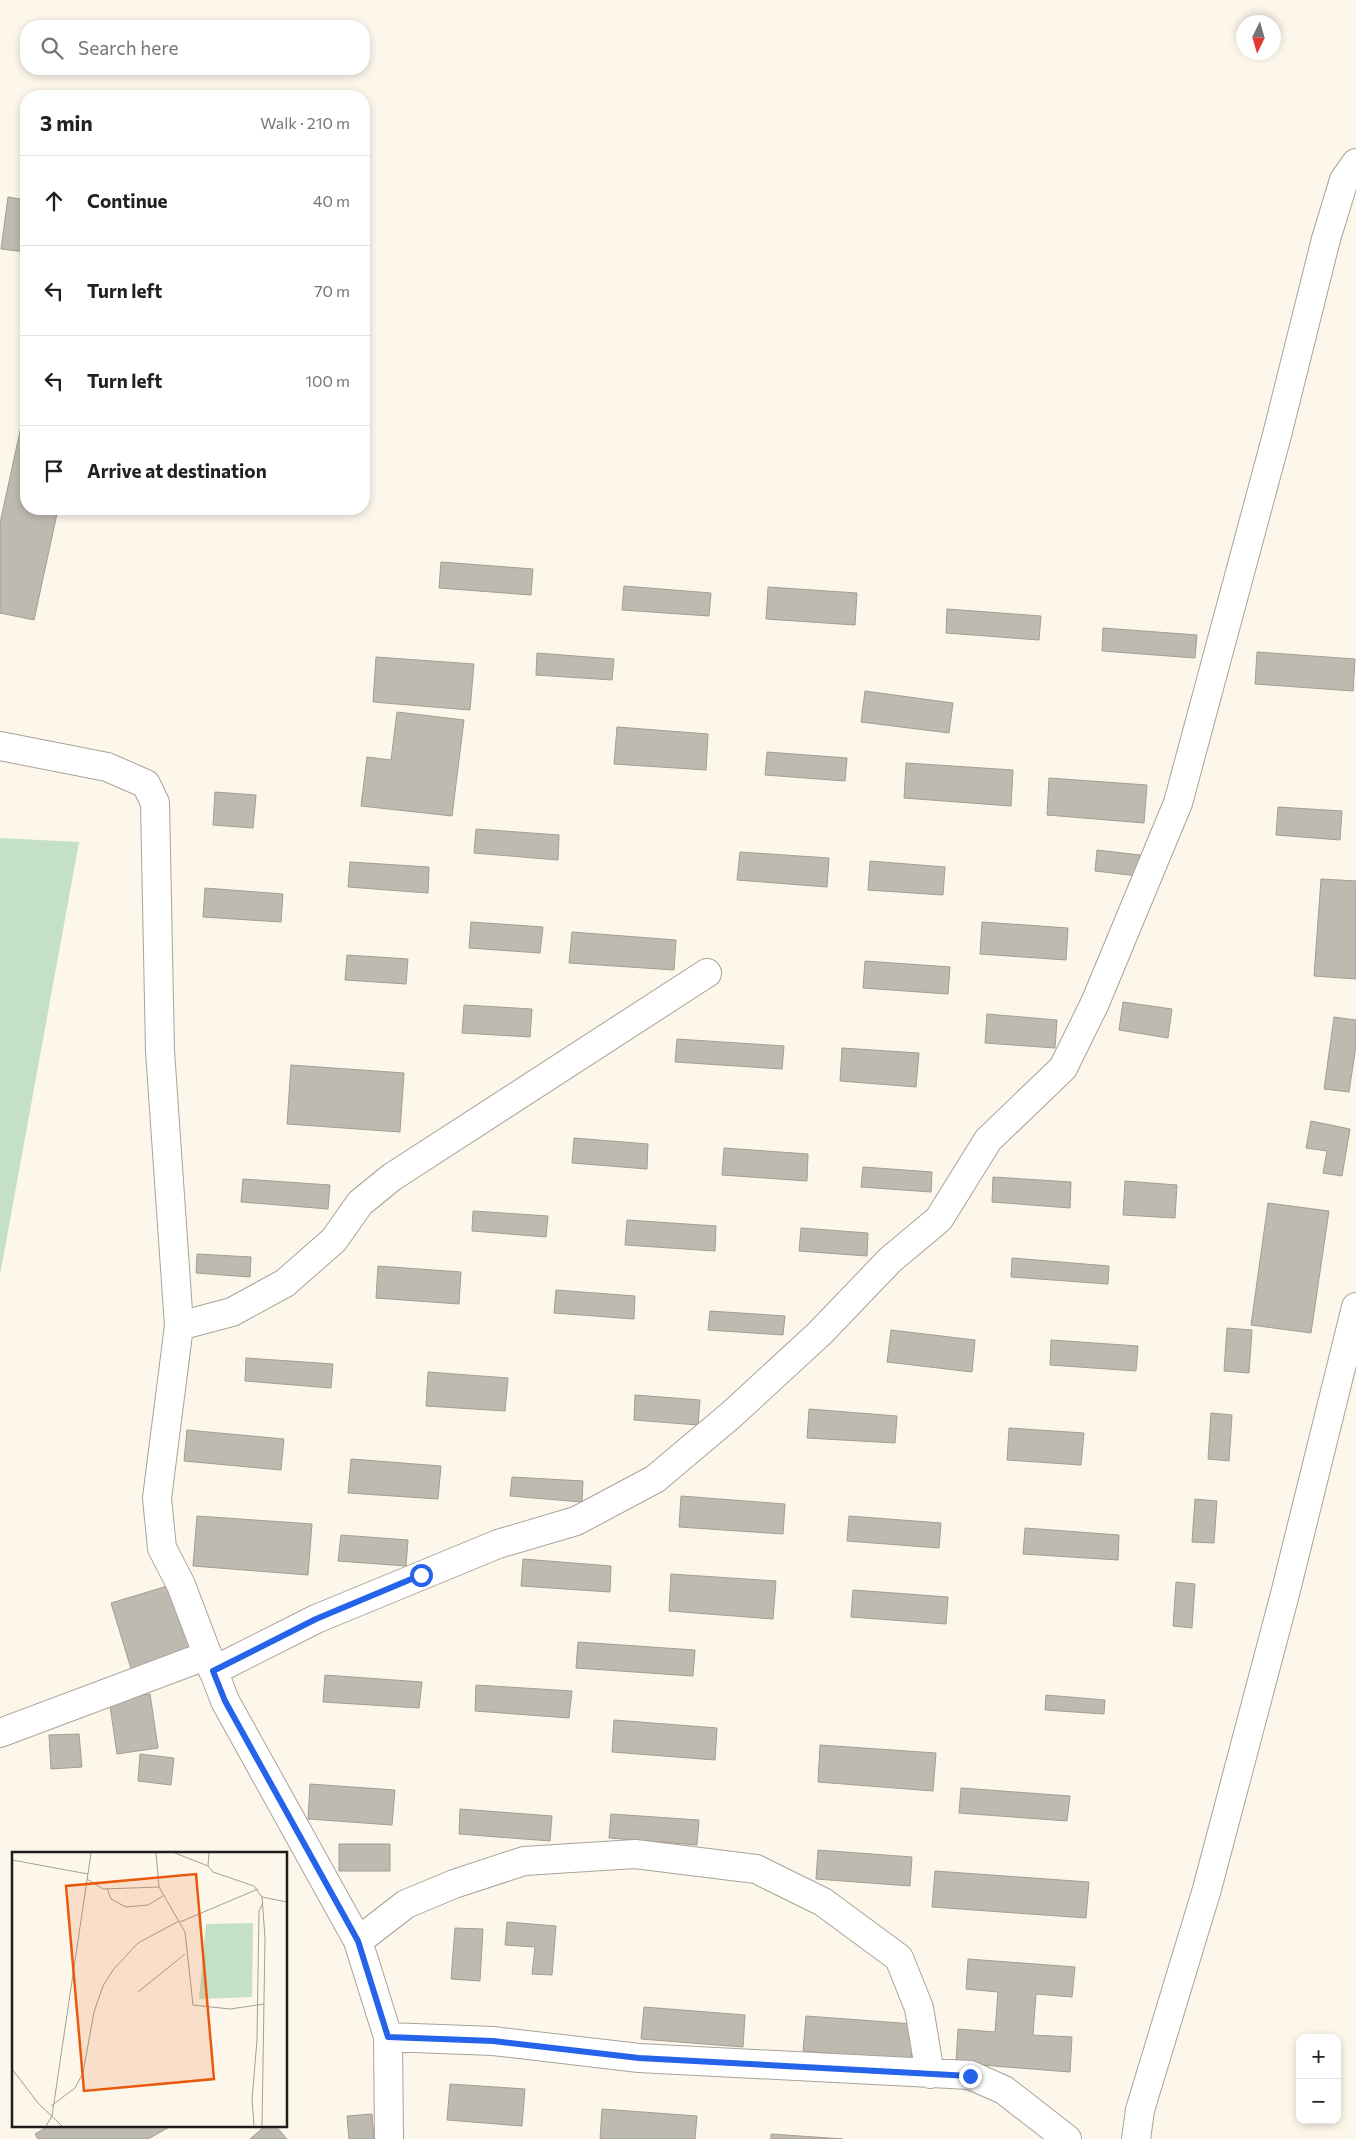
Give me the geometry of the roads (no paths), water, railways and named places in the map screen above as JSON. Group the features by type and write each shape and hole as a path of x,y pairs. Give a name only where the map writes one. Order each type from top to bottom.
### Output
{"street":[{"path":"0,1733 210,1663 498,1544 576,1522 655,1479 738,1409 820,1333 890,1260 939,1219 988,1140 1063,1068 1096,1003 1178,803 1277,435 1326,238 1344,180 1356,163"},
{"path":"0,746 115,770 146,784 155,803 160,1051 179,1326 157,1498 162,1548 181,1585 225,1701 358,1941 388,2037 389,2139"},
{"path":"179,1326 232,1312 285,1284 334,1240 360,1203 392,1177 707,973"},
{"path":"1136,2139 1140,2110 1207,1889 1285,1594 1356,1307"},
{"path":"358,1941 406,1904 454,1884 524,1861 635,1854 756,1869 823,1902 899,1958 919,2008 930,2074"},
{"path":"388,2037 493,2041 639,2058 970,2076 1004,2090 1067,2139"}]}
